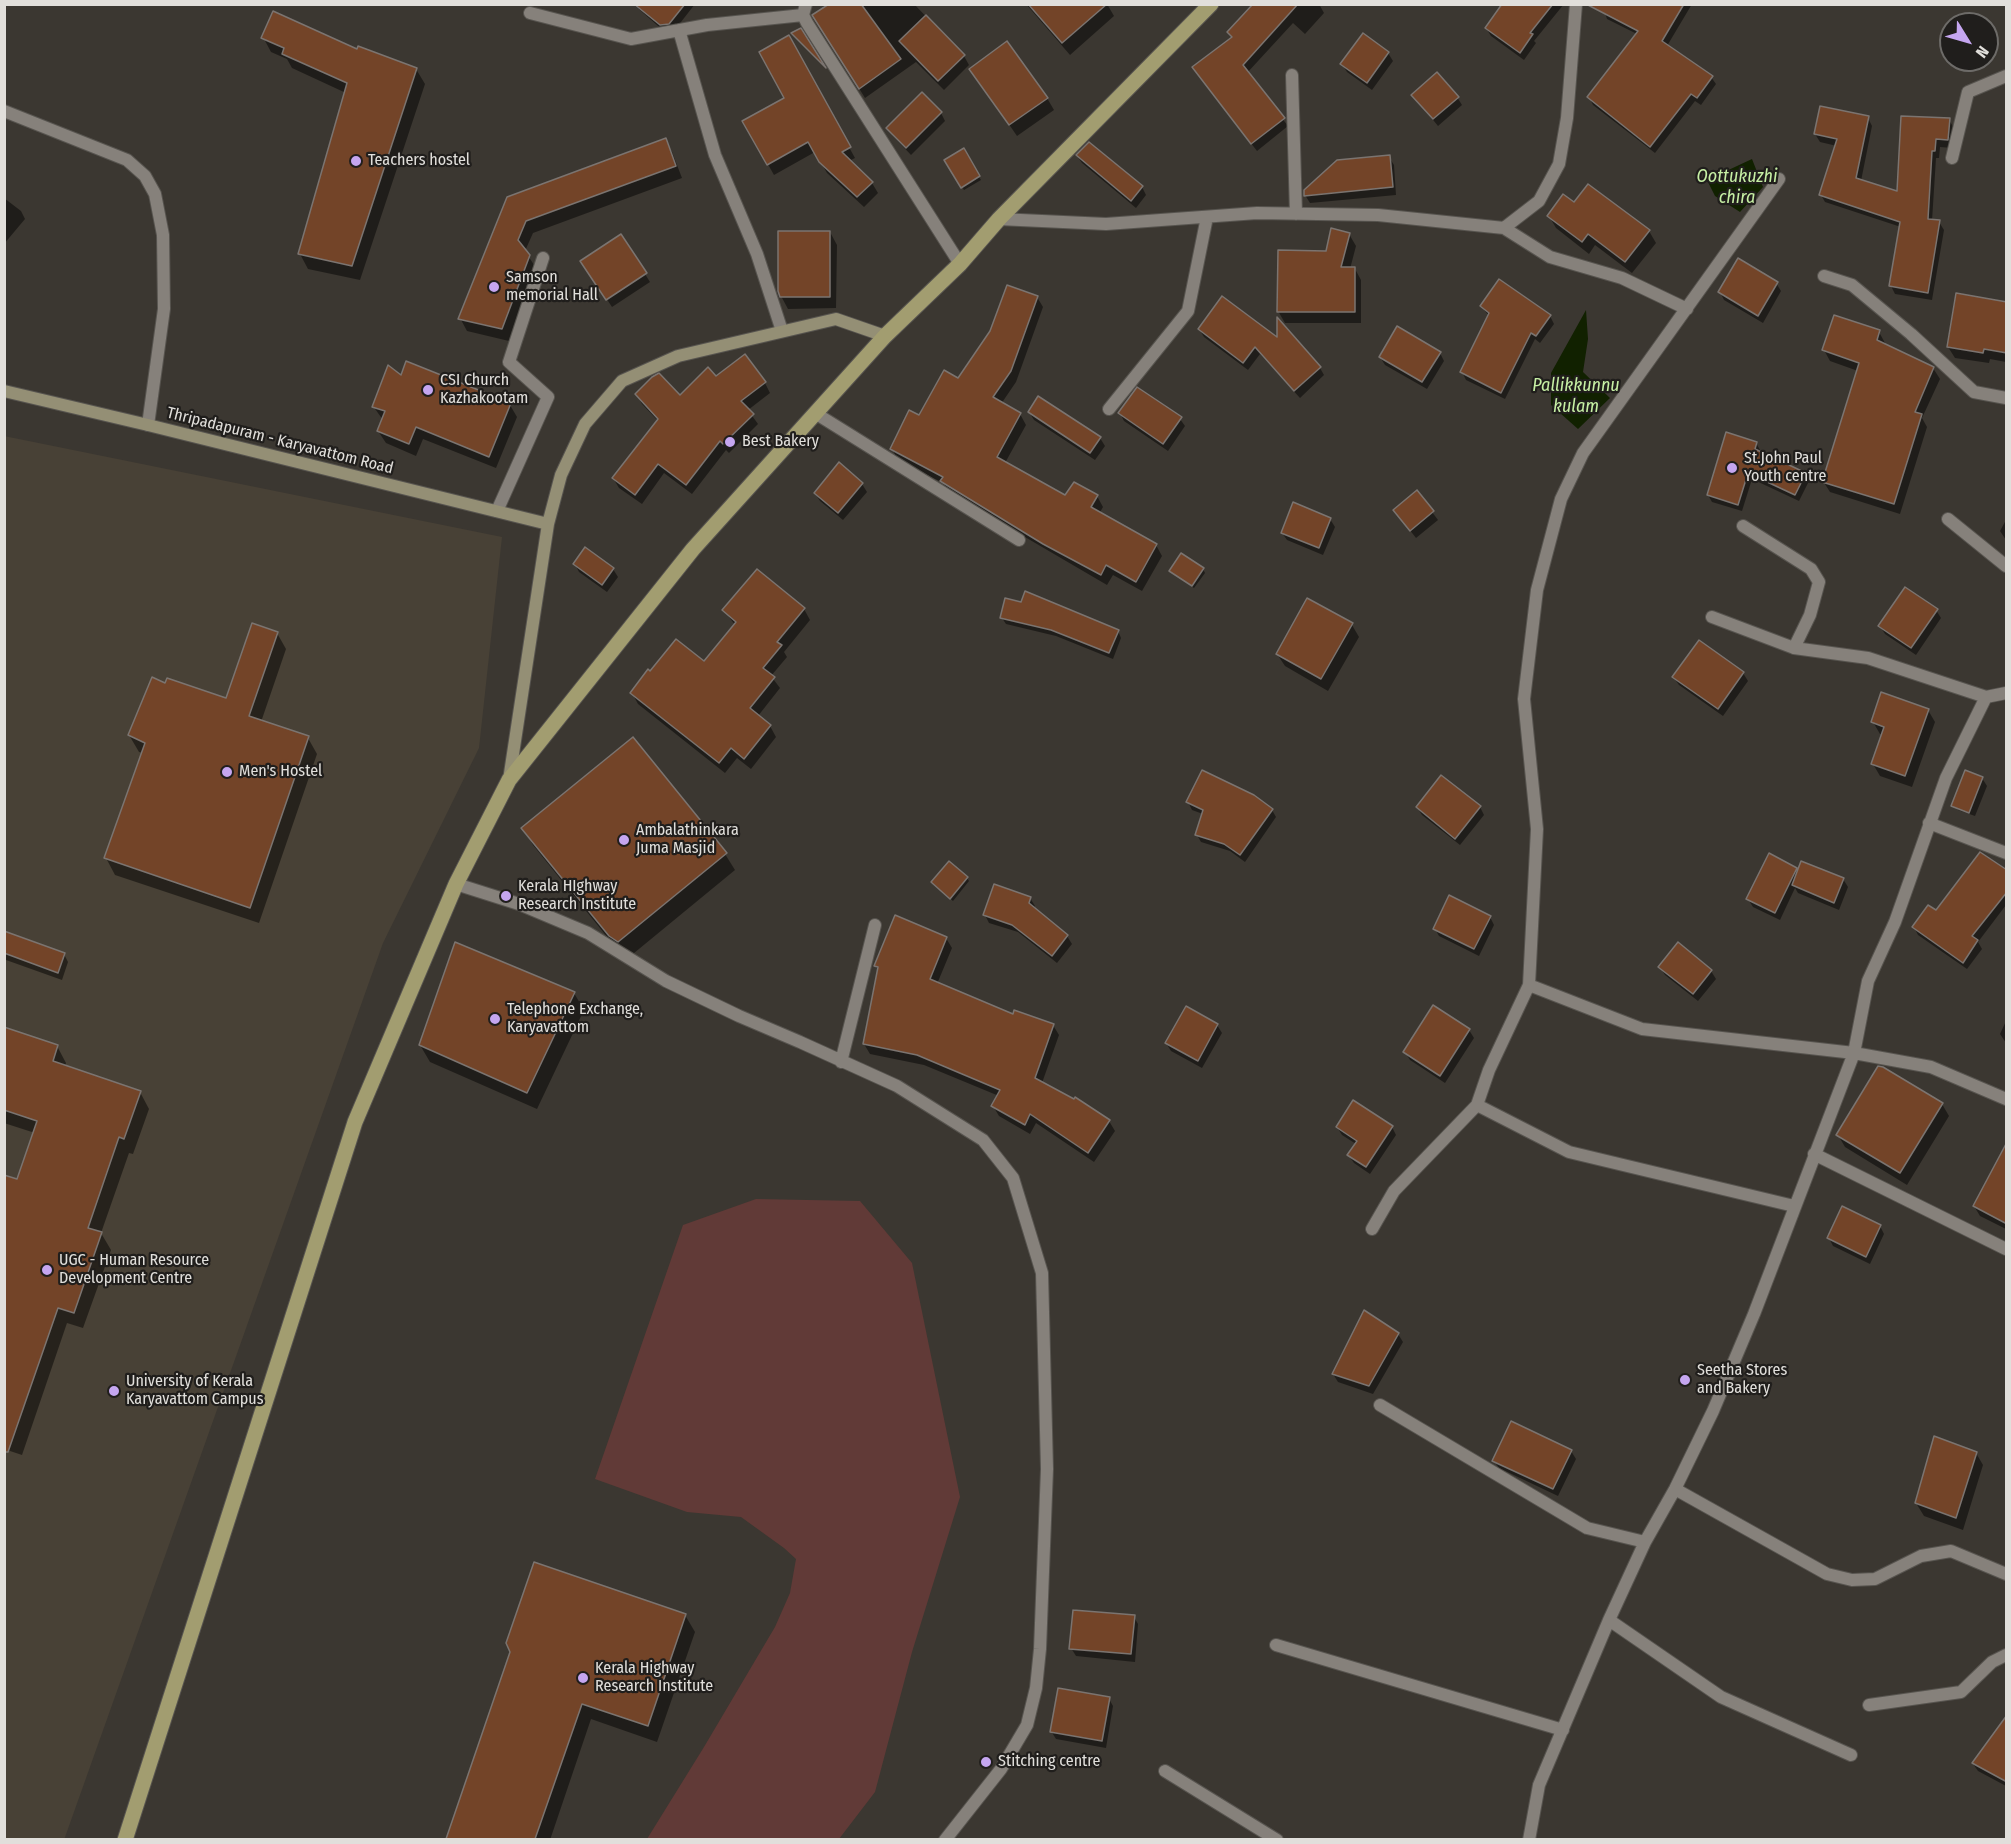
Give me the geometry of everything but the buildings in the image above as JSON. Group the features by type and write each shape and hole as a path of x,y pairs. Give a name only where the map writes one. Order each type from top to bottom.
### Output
{"main road":[{"path":"125,1839 355,1122 456,884 509,780 693,549 815,413 885,336 960,264 999,219 1211,4"},
{"path":"509,780 548,524 561,475 585,424 622,381 678,356 836,319 885,336"},
{"name":"Thripadapuram - Karyavattom Road","path":"4,391 548,524"}],"street":[{"path":"1504,228 1539,201 1559,164 1567,118 1576,4"},
{"path":"530,13 631,39 804,10 960,264"},
{"path":"680,30 715,155 757,254 782,331"},
{"path":"1292,75 1296,214"},
{"path":"1952,158 1968,92 2007,76"},
{"path":"4,111 126,160 145,176 155,194 163,235 164,309 148,425"},
{"path":"1372,1229 1394,1191 1477,1105 1489,1070 1529,986 1537,829 1524,699 1537,590 1561,500 1583,453 1779,179"},
{"path":"999,219 1106,224 1257,213 1378,215 1504,228 1550,257 1622,278 1687,309"},
{"path":"1109,409 1188,311 1207,216"},
{"path":"497,512 548,397 509,362 543,258"},
{"path":"1824,276 1852,285 1911,334 1974,392 2007,398"},
{"path":"815,413 1019,540"},
{"path":"1948,519 2007,566"},
{"path":"1743,526 1811,569 1819,582 1810,615 1794,648"},
{"path":"1712,617 1794,648 1868,658 1986,697 2007,693"},
{"path":"1528,1839 1539,1785 1609,1620 1645,1542 1675,1489 1732,1366 1854,1053 1868,981 1894,922 1946,778 1986,697"},
{"path":"1929,823 2007,853"},
{"path":"456,884 519,904 588,933 666,981 897,1086 983,1140 1013,1178 1042,1273 1047,1469 1040,1649 1036,1688 1027,1725 1001,1769 945,1839"},
{"path":"841,1062 875,925"},
{"path":"1529,986 1642,1029 1854,1053 1931,1067 2007,1098"},
{"path":"1477,1105 1569,1152 1794,1206"},
{"path":"1814,1154 2007,1249"},
{"path":"1380,1404 1587,1528 1645,1542"},
{"path":"1675,1489 1827,1574 1852,1580 1875,1579 1921,1556 1951,1551 2007,1574"},
{"path":"1609,1620 1721,1697 1851,1755"},
{"path":"1276,1645 1563,1730"},
{"path":"1869,1705 1961,1692 1992,1662 2007,1655"},
{"path":"1165,1771 1277,1839"}],"shaded area":[{"name":"University of Kerala Karyavattom Campus","path":"4,436 502,537 479,748 383,943 64,1840 4,1839"},
{"path":"756,1199 860,1201 912,1263 960,1497 912,1652 875,1792 839,1839 647,1839 775,1627 790,1593 796,1559 741,1517 687,1512 595,1479 683,1225"}],"water":[{"name":"Oottukuzhi chira","path":"1752,159 1763,187 1740,212 1715,196 1707,180"},
{"name":"Pallikkunnu kulam","path":"1586,310 1588,339 1583,372 1610,398 1578,429 1551,405 1551,373"}],"place":[{"name":"Teachers hostel","path":"356,161"},
{"name":"Samson memorial Hall","path":"494,287"},
{"name":"CSI Church Kazhakootam","path":"428,390"},
{"name":"Best Bakery","path":"730,442"},
{"name":"St.John Paul Youth centre","path":"1732,468"},
{"name":"Men's Hostel","path":"227,772"},
{"name":"Ambalathinkara Juma Masjid","path":"624,840"},
{"name":"Kerala HIghway Research Institute","path":"506,896"},
{"name":"Telephone Exchange, Karyavattom","path":"495,1019"},
{"name":"UGC - Human Resource Development Centre","path":"47,1270"},
{"name":"Seetha Stores and Bakery","path":"1685,1380"},
{"name":"University of Kerala Karyavattom Campus","path":"114,1391"},
{"name":"Kerala Highway Research Institute","path":"583,1678"},
{"name":"Stitching centre","path":"986,1762"}]}
